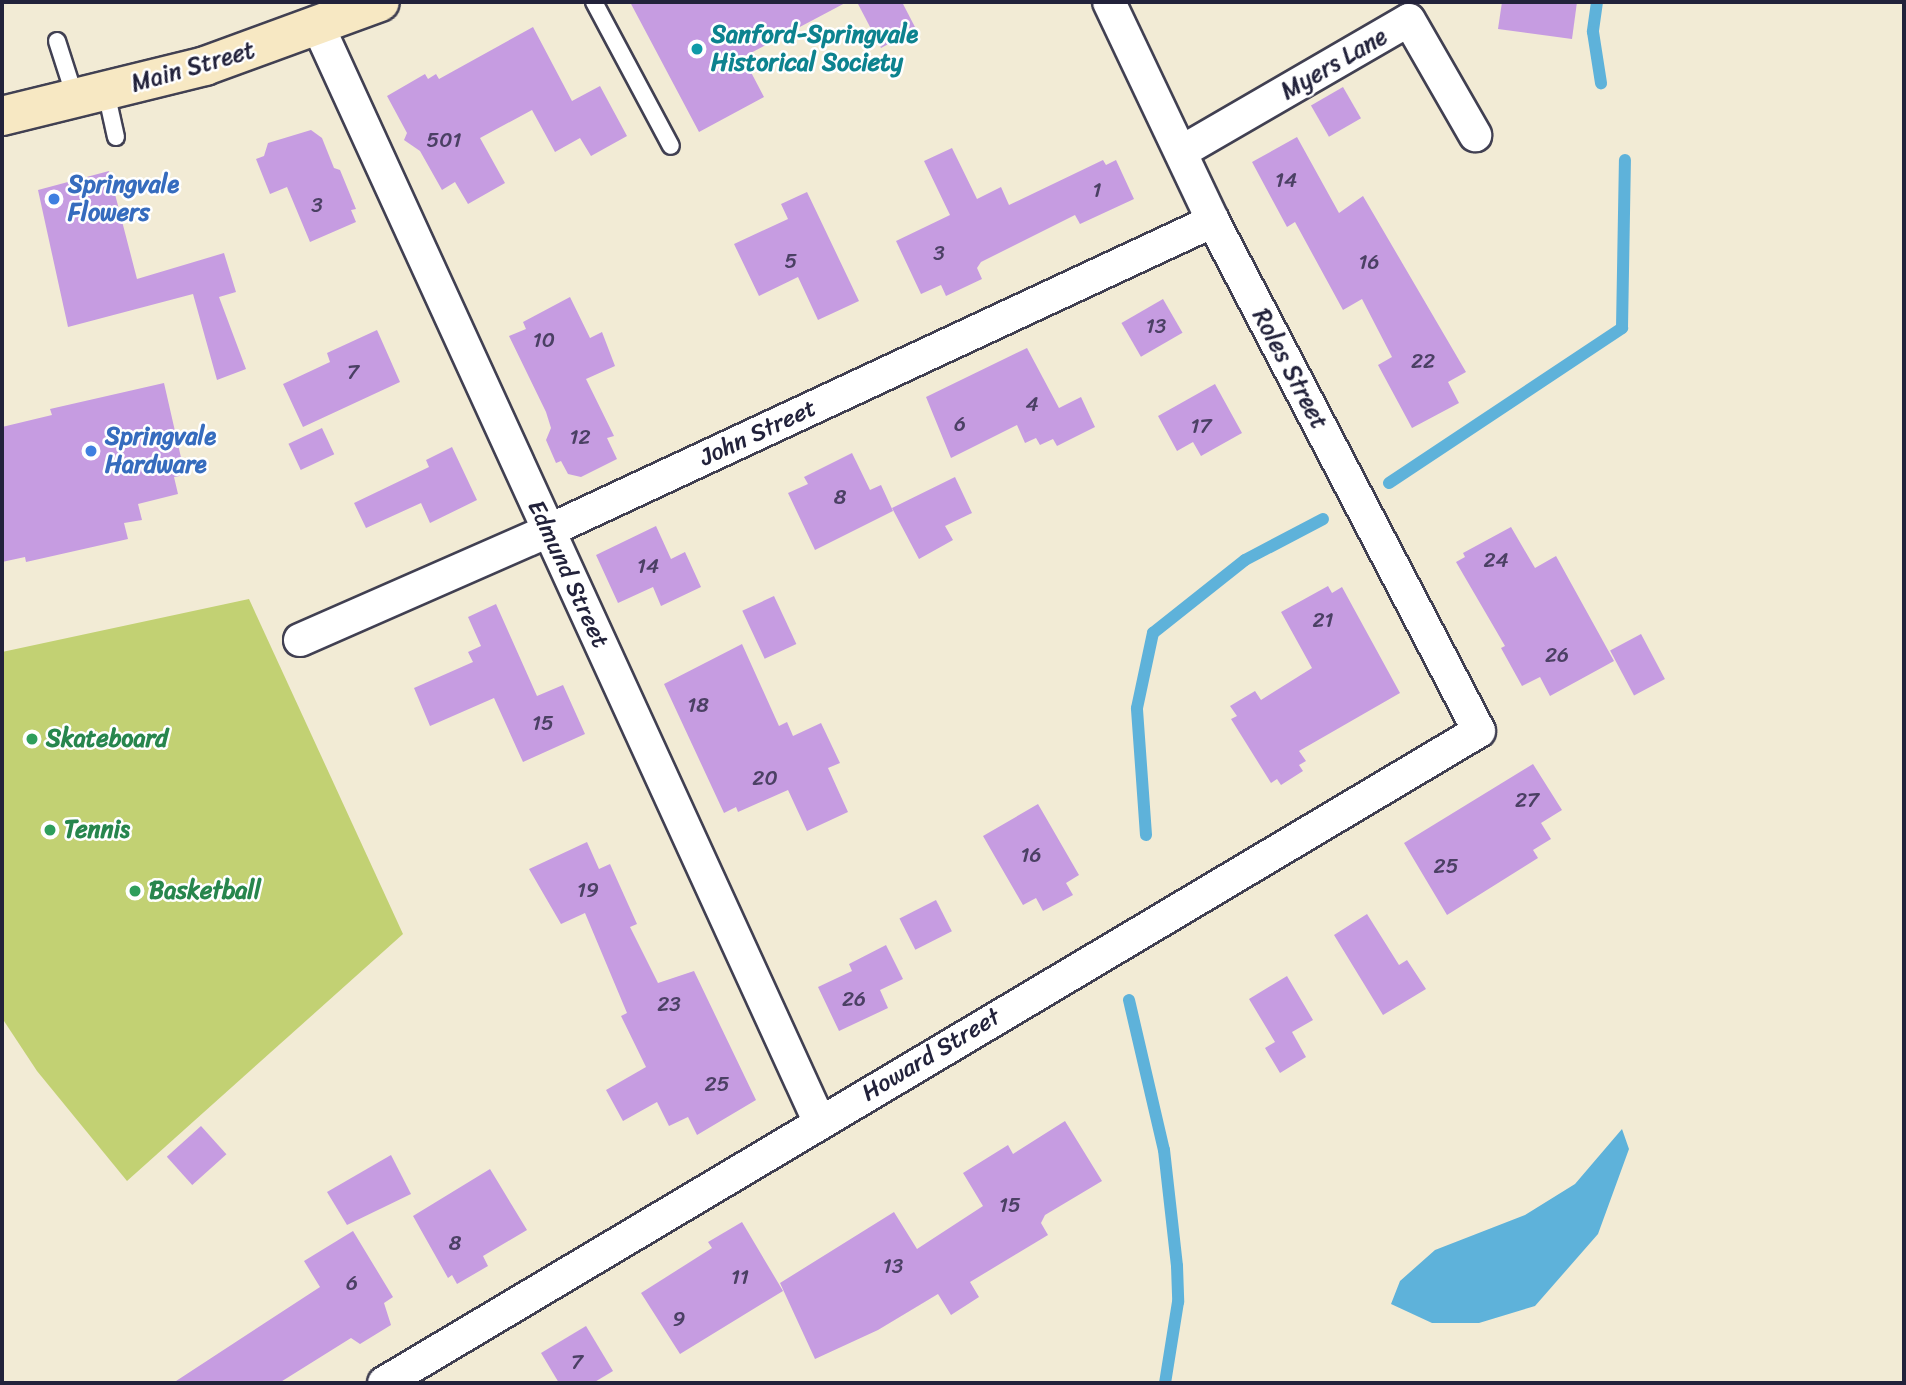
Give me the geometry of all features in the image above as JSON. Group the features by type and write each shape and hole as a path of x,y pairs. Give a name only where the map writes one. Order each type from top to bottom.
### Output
{"main road":[{"name":"Main Street","path":"2,116 91,96 225,59 380,2"}],"street":[{"name":"Roles Street","path":"1109,2 1213,221 1479,731"},
{"name":"Myers Lane","path":"1181,152 1409,20 1475,135"},
{"name":"Edmund Street","path":"318,26 819,1121"},
{"name":"John Street","path":"300,640 548,531 1213,221"},
{"name":"Howard Street","path":"384,1383 819,1121 1479,731"}],"lane":[{"path":"594,2 671,146"},
{"path":"57,41 116,137"}],"green space":[{"path":"249,599 403,934 127,1181 37,1071 2,1018 2,652"}],"water":[{"path":"1622,1129 1629,1149 1598,1234 1535,1306 1479,1323 1432,1323 1391,1304 1400,1281 1435,1250 1525,1215 1575,1184"}],"building":[{"name":"Sanford-Springvale Historical Society","path":"630,2 847,2 743,57 764,97 699,132"},
{"path":"857,2 902,2 916,29 881,48"},
{"path":"1502,2 1577,2 1572,39 1498,29"},
{"path":"533,27 572,101 600,86 627,136 591,156 580,138 555,152 532,110 480,138 505,183 468,204 455,182 442,190 420,151 404,140 407,133 387,96 425,74 428,79 436,74 439,79"},
{"path":"1343,87 1361,118 1329,137 1311,106"},
{"path":"311,130 322,138 334,168 340,170 356,209 351,210 356,222 310,242 287,187 270,194 256,159 264,156 268,143"},
{"path":"1297,137 1339,213 1363,196 1466,372 1448,382 1459,403 1412,428 1378,365 1392,357 1362,299 1343,310 1295,222 1287,227 1252,162"},
{"path":"952,148 977,199 1001,187 1009,205 1103,160 1106,165 1116,160 1134,199 1080,224 1075,215 981,262 977,268 982,279 946,296 941,285 921,294 896,241 950,215 924,161"},
{"path":"109,171 137,279 224,253 236,292 219,297 246,369 217,380 193,294 68,327 38,190"},
{"path":"807,192 859,301 818,320 798,277 759,296 734,244 788,219 781,204"},
{"path":"570,297 590,338 602,332 615,366 586,379 614,436 607,438 617,459 581,477 568,474 561,461 556,463 546,440 551,428 546,412 509,336 526,329 523,322"},
{"path":"1163,299 1182,333 1141,357 1121,323"},
{"path":"377,330 400,382 303,427 283,384 330,362 327,353"},
{"path":"1027,348 1059,408 1081,397 1095,427 1057,446 1053,439 1040,445 1036,438 1025,443 1017,425 951,458 926,397"},
{"name":"Springvale Hardware","path":"164,383 185,475 174,477 178,494 138,504 142,520 124,523 128,539 26,562 25,557 2,562 2,427 52,415 50,409"},
{"path":"1215,384 1242,433 1201,456 1193,442 1177,451 1158,416"},
{"path":"322,428 334,454 301,470 288,444"},
{"path":"452,447 477,500 430,523 421,503 366,528 354,503 429,467 426,460"},
{"path":"852,453 870,490 881,485 893,511 815,550 788,493 808,484 804,477"},
{"path":"955,477 972,513 945,526 953,540 919,559 892,508"},
{"path":"656,526 671,559 685,552 701,587 661,606 653,587 618,603 596,555"},
{"path":"1511,527 1535,568 1556,556 1614,661 1550,696 1540,677 1522,686 1501,648 1505,646 1456,562 1465,557 1463,553"},
{"path":"1328,586 1332,593 1342,587 1400,693 1299,751 1306,761 1299,765 1303,771 1281,785 1277,779 1271,783 1231,719 1237,716 1230,706 1255,691 1261,700 1312,668 1281,612"},
{"path":"774,596 796,644 765,659 742,611"},
{"path":"496,604 537,696 563,685 585,734 523,762 494,698 430,726 414,688 473,662 468,652 481,646 468,617"},
{"path":"1641,634 1665,679 1634,695 1610,650"},
{"path":"742,644 779,726 787,722 793,736 821,723 840,763 828,768 848,812 807,831 788,790 738,812 736,807 724,813 664,684"},
{"path":"1533,764 1562,810 1541,823 1551,839 1533,850 1538,858 1447,915 1404,843"},
{"path":"1038,804 1079,875 1066,883 1073,895 1043,911 1036,898 1023,905 983,836"},
{"path":"587,842 599,869 610,864 637,924 630,927 658,983 694,971 756,1100 697,1135 688,1117 669,1126 657,1102 623,1121 606,1090 646,1067 621,1016 627,1013 585,913 561,924 529,869"},
{"path":"936,900 952,931 915,950 899,919"},
{"path":"1367,914 1399,965 1407,960 1426,989 1383,1015 1334,935"},
{"path":"886,945 903,979 880,990 888,1008 839,1031 818,987 852,971 849,964"},
{"path":"1287,976 1313,1020 1292,1032 1306,1057 1280,1073 1265,1048 1275,1042 1249,999"},
{"path":"1065,1121 1102,1181 1045,1215 1041,1223 1048,1235 970,1282 979,1297 951,1315 938,1294 878,1330 815,1359 780,1283 894,1212 917,1249 983,1206 963,1173 1008,1145 1013,1154"},
{"path":"201,1126 226,1154 192,1185 167,1157"},
{"path":"391,1155 411,1194 347,1225 327,1192"},
{"path":"490,1169 527,1230 483,1256 488,1266 457,1284 452,1275 448,1278 413,1216"},
{"path":"742,1222 783,1291 680,1354 641,1293 712,1248 708,1242"},
{"path":"353,1231 393,1297 384,1303 391,1325 360,1344 351,1338 279,1383 173,1383 320,1287 304,1261"},
{"path":"586,1326 613,1371 593,1383 559,1383 541,1353"}],"waterway":[{"path":"1597,2 1593,32 1601,83"},
{"path":"1389,483 1622,328 1625,160"},
{"path":"1146,835 1137,708 1153,633 1245,560 1323,519"},
{"path":"1129,1000 1164,1150 1177,1266 1178,1302 1165,1383"}],"place":[{"name":"Sanford-Springvale Historical Society","path":"697,49"},
{"name":"Springvale Flowers","path":"54,199"},
{"name":"Springvale Hardware","path":"91,451"},
{"name":"Skateboard","path":"32,739"},
{"name":"Tennis","path":"50,830"},
{"name":"Basketball","path":"135,891"}]}
